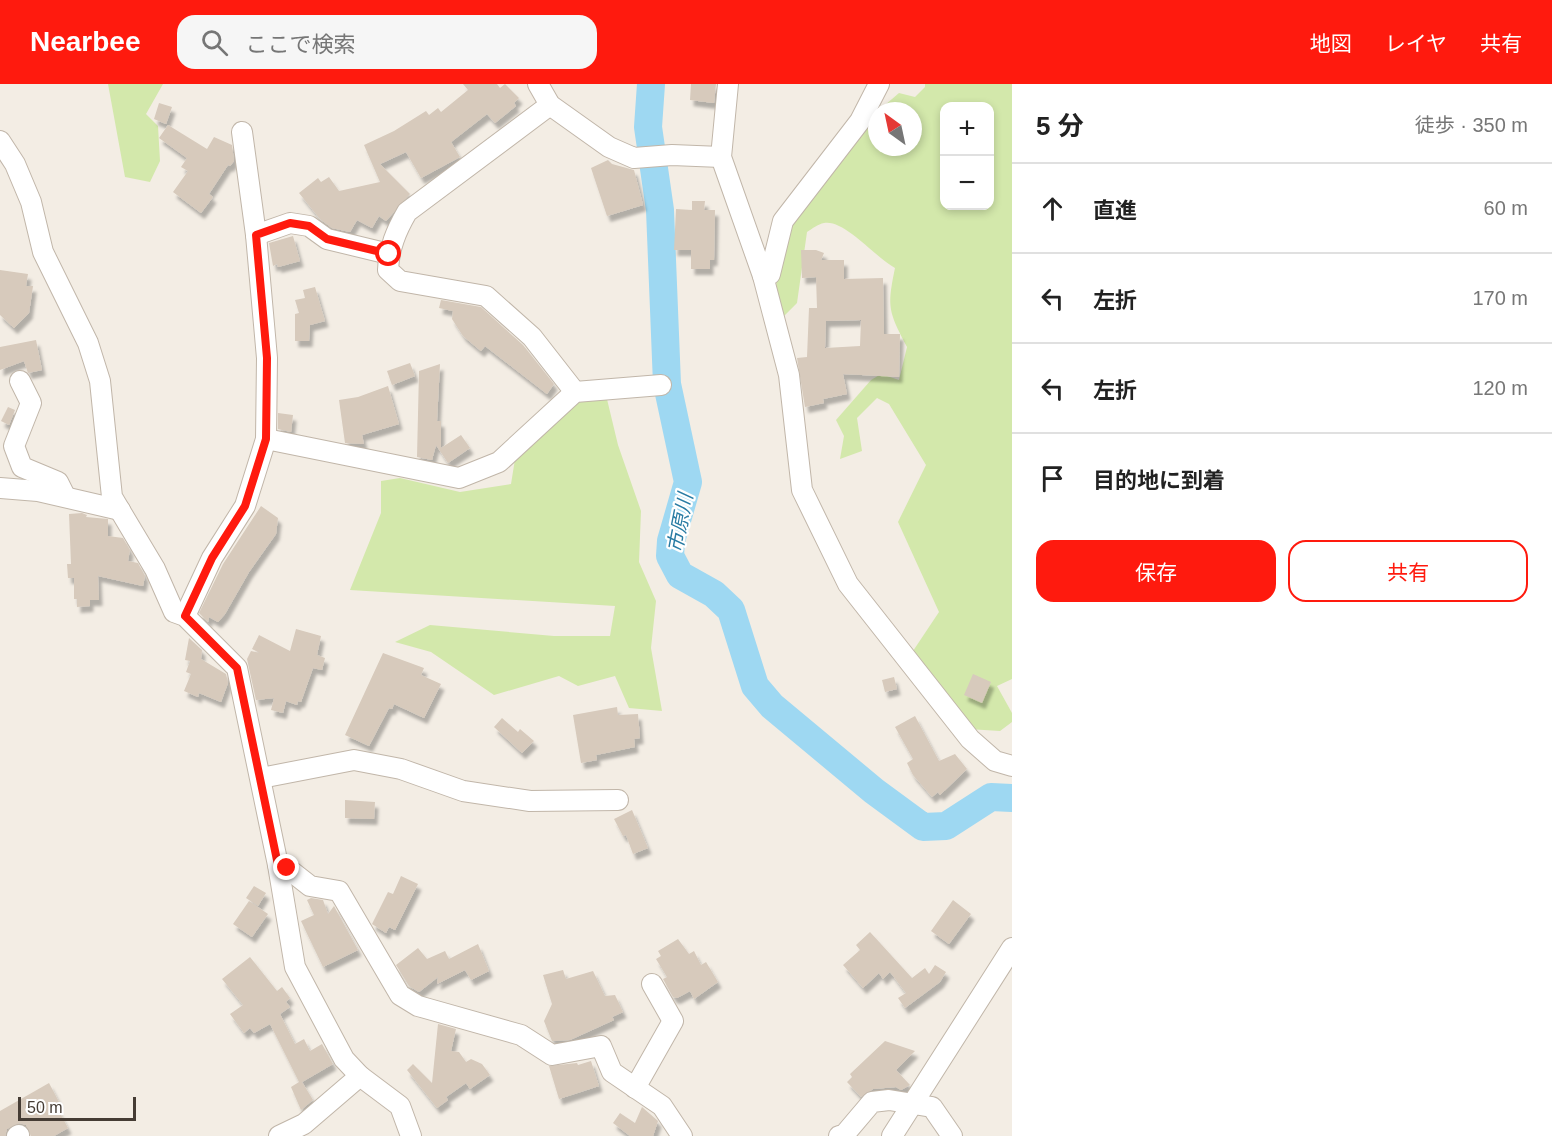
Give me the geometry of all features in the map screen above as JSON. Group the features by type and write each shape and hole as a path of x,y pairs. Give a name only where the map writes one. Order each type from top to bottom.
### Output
{"street":[{"path":"538,84 550,105 609,147 634,158 672,155 721,157"},
{"path":"728,84 721,157 763,276 789,375 802,490 829,550 848,584 970,739 995,761 1012,766"},
{"path":"763,276 770,274 783,221 860,121 879,84"},
{"path":"550,105 407,212 395,234 389,254 388,270 400,281 486,296 532,338 575,392"},
{"path":"185,616 212,558 245,506 266,439 267,358 256,235 242,132"},
{"path":"0,141 15,164 31,202 43,252 88,343 100,381 112,497 155,569 174,612 185,616 237,668 261,778 296,967 344,1059 360,1076 400,1106 411,1136"},
{"path":"256,235 290,223 309,226 327,239 389,254"},
{"path":"20,381 32,403 15,446 22,467 58,482 65,496"},
{"path":"266,439 459,478 499,462 575,392 661,385"},
{"path":"0,488 38,490 120,510"},
{"path":"261,778 354,760 400,769 463,791 530,801 618,800"},
{"path":"278,865 287,868 310,886 339,891 400,995 418,1006 521,1035 552,1055 601,1046 612,1072 662,1106 682,1136"},
{"path":"892,1136 1012,948"},
{"path":"635,1088 673,1021 652,984"},
{"path":"279,1136 304,1124 360,1076"},
{"path":"838,1136 844,1135 872,1102 914,1103 932,1107 952,1136"}],"green space":[{"path":"108,84 163,84 146,114 158,126 160,161 150,182 125,177"},
{"path":"925,84 1012,84 1012,679 997,686 1012,713 1012,722 1000,731 968,729 913,651 939,612 898,522 926,465 889,404 877,398 857,418 862,451 840,459 844,436 836,420 871,380 881,374 899,380 907,347 891,309 895,268 841,227 832,223 820,224 807,232 797,303 782,318 773,264 789,226 868,119 868,156 922,156 922,102 888,102 899,93 915,97 925,87"},
{"path":"606,395 618,445 641,511 639,562 656,601 651,648 662,711 629,708 615,676 578,686 559,676 494,695 431,652 395,642 430,625 554,636 610,636 615,606 350,590 381,513 381,481 400,478 460,492 511,484 516,453 572,400"}],"building":[{"path":"463,84 497,84 500,88 505,84 519,98 514,103 516,106 495,123 487,114 451,142 460,157 421,178 406,152 380,164 410,194 386,221 379,216 372,228 357,220 350,232 332,228 320,219 299,193 318,178 321,182 329,177 339,191 380,182 364,145 394,131 426,111 429,115 438,108 441,112 468,90"},
{"path":"691,84 716,84 714,103 690,100"},
{"path":"159,103 172,107 166,124 154,119"},
{"path":"168,125 207,149 214,137 232,145 234,161 230,166 228,165 209,194 213,197 201,213 173,192 188,171 181,167 187,158 159,138"},
{"path":"608,160 612,164 634,170 643,205 607,216 591,168"},
{"path":"692,201 705,201 704,210 715,210 714,260 710,260 710,269 691,269 691,250 674,250 676,209 692,210"},
{"path":"293,236 300,261 278,267 277,264 273,266 269,243"},
{"path":"801,250 816,250 824,253 821,260 844,260 844,279 883,278 884,334 900,334 899,377 843,374 847,394 823,399 824,403 805,407 797,358 807,357 809,308 817,308 816,277 802,278","holes":["861,320 860,346 825,348 826,321"]},
{"path":"0,270 28,274 26,286 33,286 29,313 14,328 0,315"},
{"path":"315,287 325,321 310,325 309,341 295,341 295,314 299,313 295,300 305,298 303,290"},
{"path":"441,300 481,307 523,345 554,384 547,394 485,346 481,351 463,336 452,319 453,311 439,308"},
{"path":"36,340 42,370 28,373 24,361 0,370 0,347"},
{"path":"410,363 415,376 392,385 387,371"},
{"path":"440,364 437,421 441,421 441,448 461,435 470,448 448,463 436,445 432,460 417,457 419,371"},
{"path":"388,386 399,424 362,435 364,444 345,443 339,400 358,397"},
{"path":"8,407 15,410 9,425 1,421"},
{"path":"278,413 293,415 291,432 278,429"},
{"path":"261,506 278,518 276,534 249,572 225,614 218,622 209,617 208,622 199,613 223,564"},
{"path":"69,514 87,515 86,517 108,519 108,536 123,538 130,550 128,561 138,563 145,576 143,586 98,576 99,600 90,600 90,606 77,607 77,599 74,599 74,578 68,578 67,564 71,564"},
{"path":"296,629 321,636 317,655 325,658 322,670 313,668 301,702 298,701 297,705 286,701 283,713 271,710 274,698 256,700 247,659 251,651 260,653 252,649 259,635 290,651"},
{"path":"189,638 202,650 201,659 226,674 228,683 221,702 199,693 198,697 184,691 191,674 186,672 190,661 185,660"},
{"path":"383,653 424,668 421,675 441,684 424,718 394,704 392,709 389,708 369,746 345,735"},
{"path":"973,674 991,682 982,703 964,695"},
{"path":"894,677 897,689 885,692 882,680"},
{"path":"617,707 618,715 638,714 640,738 634,739 635,747 596,755 597,760 581,763 573,715"},
{"path":"915,716 939,761 955,754 967,769 940,795 938,792 932,797 913,775 907,763 913,759 895,727"},
{"path":"502,718 518,732 520,729 534,741 522,753 494,727"},
{"path":"345,800 375,802 374,819 345,818"},
{"path":"632,810 648,848 633,854 626,835 623,836 614,819"},
{"path":"401,876 418,884 395,930 389,927 386,933 372,924 388,892 393,894"},
{"path":"254,886 266,893 258,906 246,898"},
{"path":"311,898 323,900 328,914 334,906 358,950 323,967 301,921 314,915 307,900"},
{"path":"953,900 971,914 949,944 931,931"},
{"path":"249,901 268,914 252,937 233,924"},
{"path":"870,932 912,978 925,968 929,974 935,965 946,972 940,982 905,1008 898,998 906,993 890,972 883,979 879,973 863,988 843,965 860,950 856,945"},
{"path":"678,939 689,954 694,951 701,965 706,962 718,982 694,999 690,991 677,998 673,997 663,979 667,977 656,959 661,956 658,951"},
{"path":"478,944 489,971 471,980 465,970 437,984 438,977 419,992 409,986 396,965 418,948 427,959 445,951 449,959"},
{"path":"250,957 277,991 282,987 290,998 286,1002 290,1007 280,1014 295,1044 304,1039 310,1051 322,1044 333,1064 302,1082 313,1100 301,1110 291,1087 299,1082 270,1024 254,1033 250,1028 244,1033 230,1014 243,1005 222,979"},
{"path":"563,970 566,979 593,971 605,996 615,995 623,1012 612,1017 614,1020 570,1040 552,1041 544,1021 552,1004 543,975"},
{"path":"438,1024 456,1029 451,1051 459,1052 466,1062 471,1059 482,1064 490,1075 470,1089 466,1083 446,1097 448,1100 437,1108 407,1070 413,1064 432,1083"},
{"path":"885,1041 915,1051 896,1070 910,1085 901,1090 896,1087 873,1089 861,1097 847,1082 852,1077 850,1074"},
{"path":"591,1061 599,1086 559,1099 549,1066 577,1063 578,1065"},
{"path":"49,1083 59,1102 55,1104 68,1128 54,1136 31,1136 26,1125 19,1123 7,1129 5,1136 0,1136 0,1111"},
{"path":"642,1107 658,1121 653,1136 630,1136 613,1123 620,1113 635,1123"}],"waterway":[{"name":"市原川","path":"651,84 648,127 660,210 667,384 688,482 671,541 670,556 680,575 714,594 731,610 755,686 772,706 874,791 923,827 946,826 991,797 1012,798"}],"route":[{"path":"287,868 278,865 246,699 237,668 215,643 185,616 212,558 245,506 266,439 267,358 256,235 290,223 309,226 327,239 389,254"}]}
